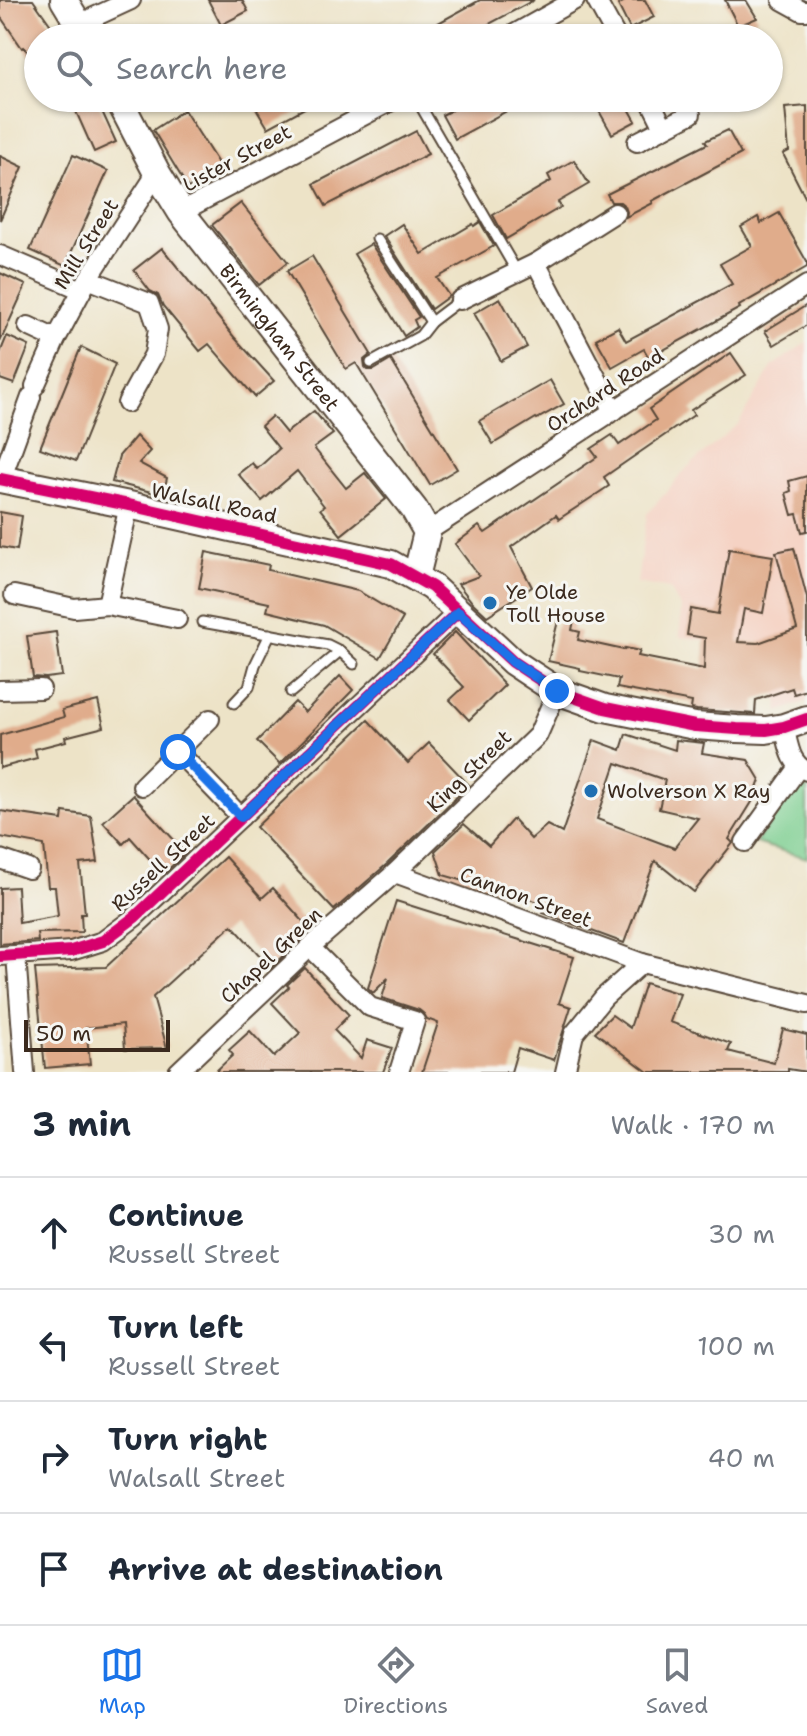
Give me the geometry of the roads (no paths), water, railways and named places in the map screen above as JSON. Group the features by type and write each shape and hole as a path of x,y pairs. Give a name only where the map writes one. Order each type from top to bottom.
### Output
{"main road":[{"path":"64,0 79,24"},
{"name":"Birmingham Street","path":"125,112 181,212 389,474 427,532"},
{"name":"Walsall Road","path":"1,480 129,505 391,564 432,587 513,662 557,691 605,708 695,726 766,730 795,723"},
{"path":"416,577 427,532"}],"street":[{"path":"94,24 131,0"},
{"path":"532,24 575,0"},
{"path":"596,0 609,24"},
{"path":"782,0 807,11"},
{"name":"Lister Street","path":"181,212 370,112"},
{"path":"656,112 664,128"},
{"path":"637,142 691,114"},
{"name":"Mill Street","path":"1,480 33,391 56,339 85,284 157,173"},
{"path":"460,300 536,263 615,213"},
{"path":"0,255 149,303 158,329 154,354 127,403"},
{"path":"536,263 614,411"},
{"name":"Orchard Road","path":"427,532 807,285"},
{"path":"28,326 56,339"},
{"path":"107,605 129,505"},
{"path":"14,595 74,608 107,605 177,619"},
{"name":"Russell Street","path":"8,955 71,951 103,941 135,917 241,817 372,685 458,612"},
{"path":"0,690 41,689"},
{"name":"King Street","path":"395,873 538,735 557,691"},
{"path":"142,786 210,719"},
{"path":"745,842 803,769 794,763 795,723"},
{"name":"Russell Street","path":"178,752 241,817"},
{"path":"0,859 29,869"},
{"name":"Chapel Green","path":"178,1072 310,947 395,873"},
{"name":"Cannon Street","path":"395,873 642,963 807,1004"},
{"path":"310,947 370,1007 415,1021 399,1072"},
{"path":"8,955 25,1072"},
{"path":"565,1072 574,1034 604,997 642,963"}],"lane":[{"path":"424,112 517,272"},
{"path":"377,239 431,322"},
{"path":"371,363 420,336 431,322 460,300"},
{"path":"202,622 328,645 354,664"},
{"path":"234,703 249,687 255,665 270,634"},
{"path":"291,692 340,651"}],"place":[{"name":"Ye Olde Toll House","path":"490,603"},
{"name":"Wolverson X Ray","path":"591,791"}]}
